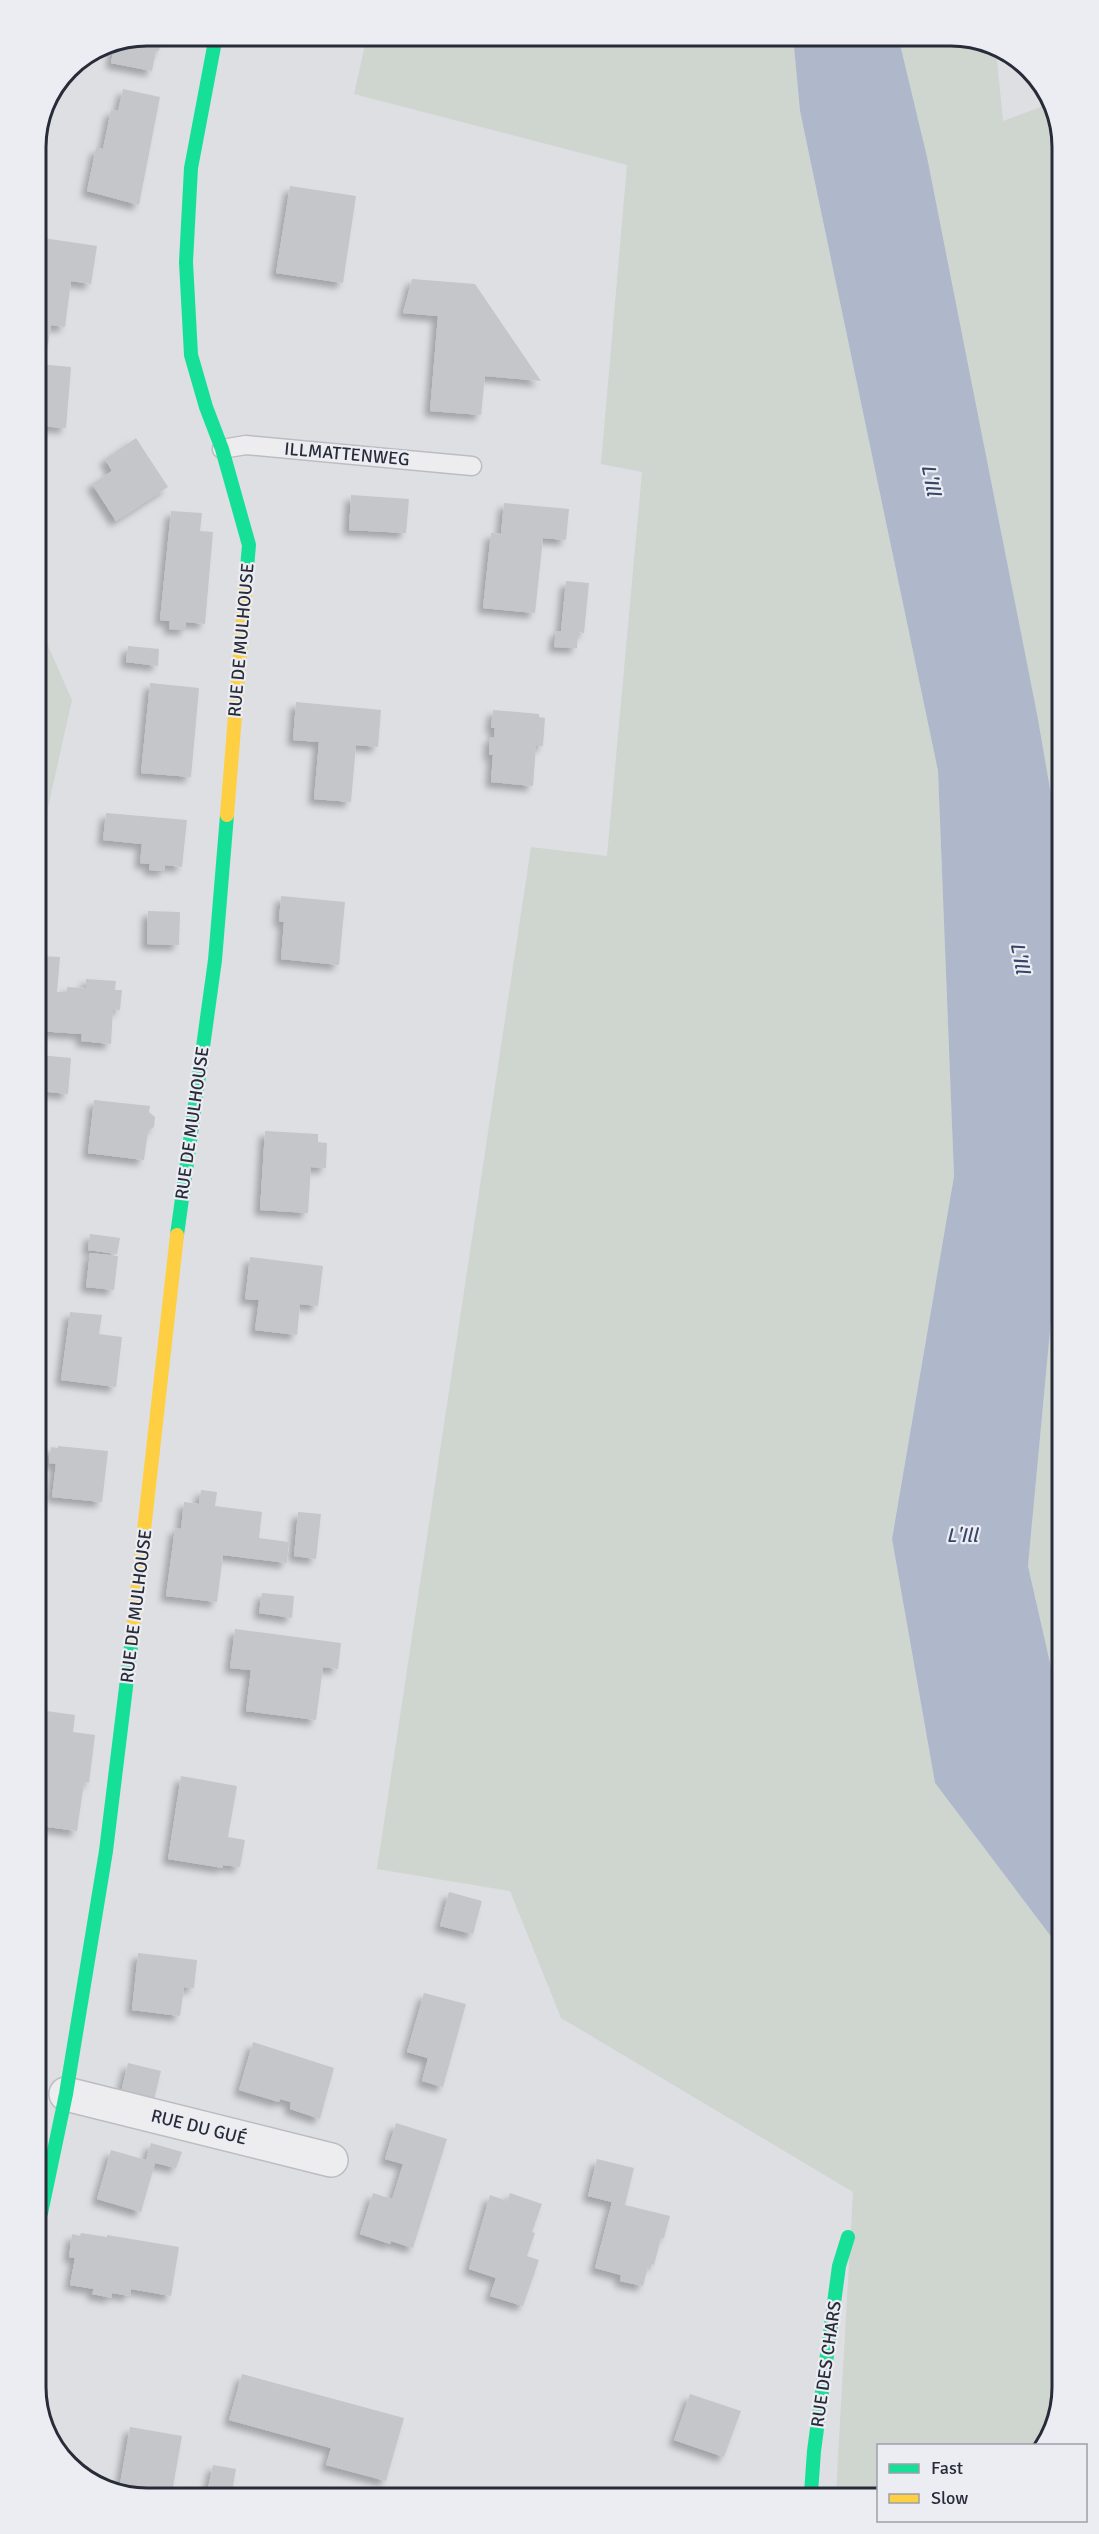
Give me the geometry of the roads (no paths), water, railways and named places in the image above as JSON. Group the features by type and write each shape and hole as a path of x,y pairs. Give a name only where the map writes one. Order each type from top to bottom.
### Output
{"street":[{"name":"RUE DE MULHOUSE","path":"46,2193 66,2094 106,1851 140,1573 177,1233 215,960 249,545 222,449 206,407 191,355 186,262 190,168 214,46"},
{"name":"RUE DU GUÉ","path":"66,2094 331,2160"},
{"name":"RUE DES CHARS","path":"811,2488 814,2451 839,2266 848,2237"}],"lane":[{"name":"ILLMATTENWEG","path":"222,449 246,445 472,466"}],"water":[{"name":"L'Ill","path":"794,47 901,47 927,157 1052,800 1052,1310 1028,1566 1052,1671 1052,1938 935,1783 892,1539 954,1176 938,771 800,111"}]}
